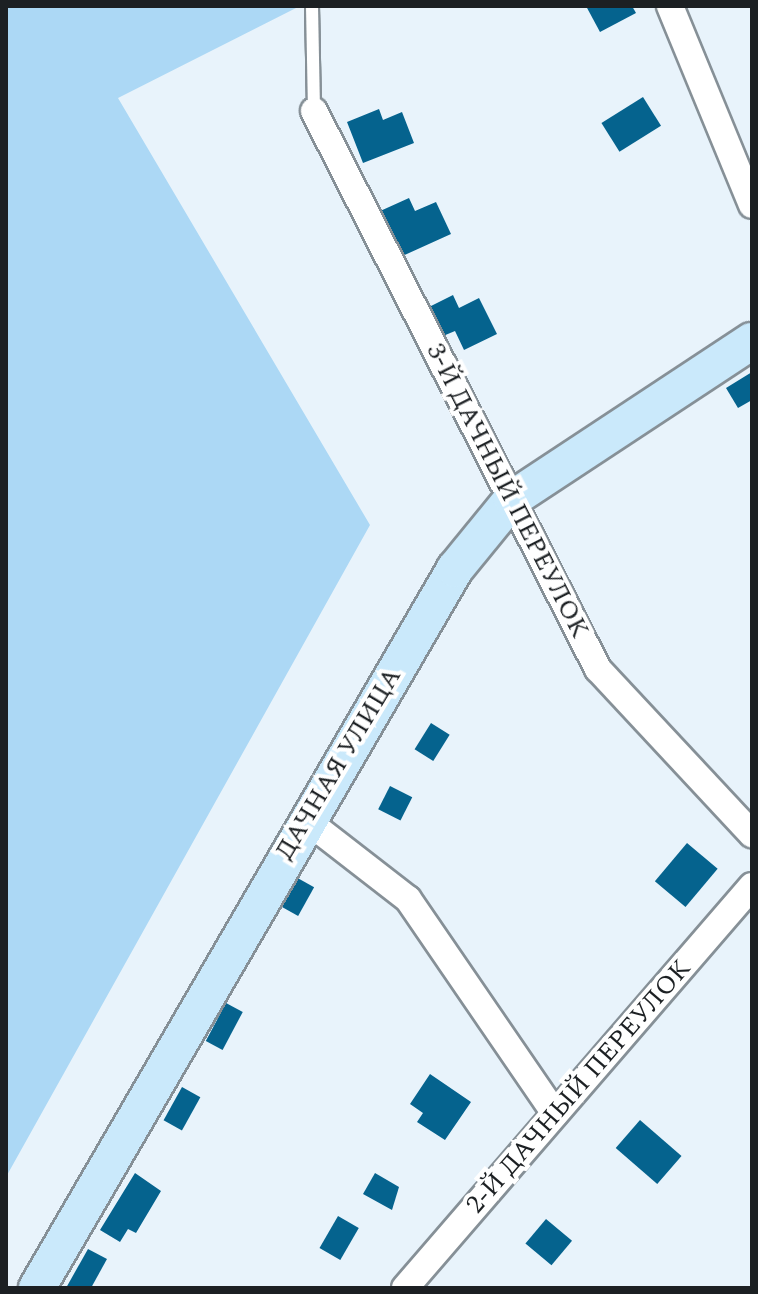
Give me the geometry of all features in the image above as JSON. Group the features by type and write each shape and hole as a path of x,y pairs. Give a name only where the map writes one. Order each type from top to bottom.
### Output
{"street":[{"path":"670,6 752,205"},
{"name":"3-Й ДАЧНЫЙ ПЕРЕУЛОК","path":"314,111 598,669 752,834"},
{"name":"ДАЧНАЯ УЛИЦА","path":"37,1288 306,820 455,569 512,499 752,341"},
{"path":"306,820 408,899 555,1114"},
{"name":"2-Й ДАЧНЫЙ ПЕРЕУЛОК","path":"405,1288 752,886"}],"lane":[{"path":"312,6 314,111"}],"shaded area":[{"path":"6,6 300,6 118,98 370,525 6,1177"}],"building":[{"path":"586,6 632,6 636,13 600,32"},
{"path":"643,97 661,126 619,152 601,123"},
{"path":"379,109 383,120 402,112 414,143 363,163 347,122"},
{"path":"409,198 415,211 436,202 451,234 398,258 378,212"},
{"path":"453,295 459,308 479,298 497,334 464,350 455,331 443,336 429,307"},
{"path":"752,372 752,400 738,408 726,388"},
{"path":"431,723 450,735 433,761 415,749"},
{"path":"390,786 412,797 400,821 378,809"},
{"path":"687,843 718,869 686,907 655,881"},
{"path":"294,876 314,887 298,916 278,905"},
{"path":"226,1003 243,1012 223,1050 206,1041"},
{"path":"430,1074 471,1102 445,1140 417,1122 423,1113 410,1104"},
{"path":"182,1087 200,1097 182,1130 164,1120"},
{"path":"640,1120 682,1156 657,1184 616,1148"},
{"path":"135,1173 161,1191 136,1233 128,1229 120,1242 100,1230"},
{"path":"375,1173 399,1187 392,1210 363,1194"},
{"path":"338,1216 359,1228 340,1260 319,1248"},
{"path":"546,1219 572,1241 551,1265 525,1244"},
{"path":"88,1249 107,1259 91,1288 66,1288"}]}
